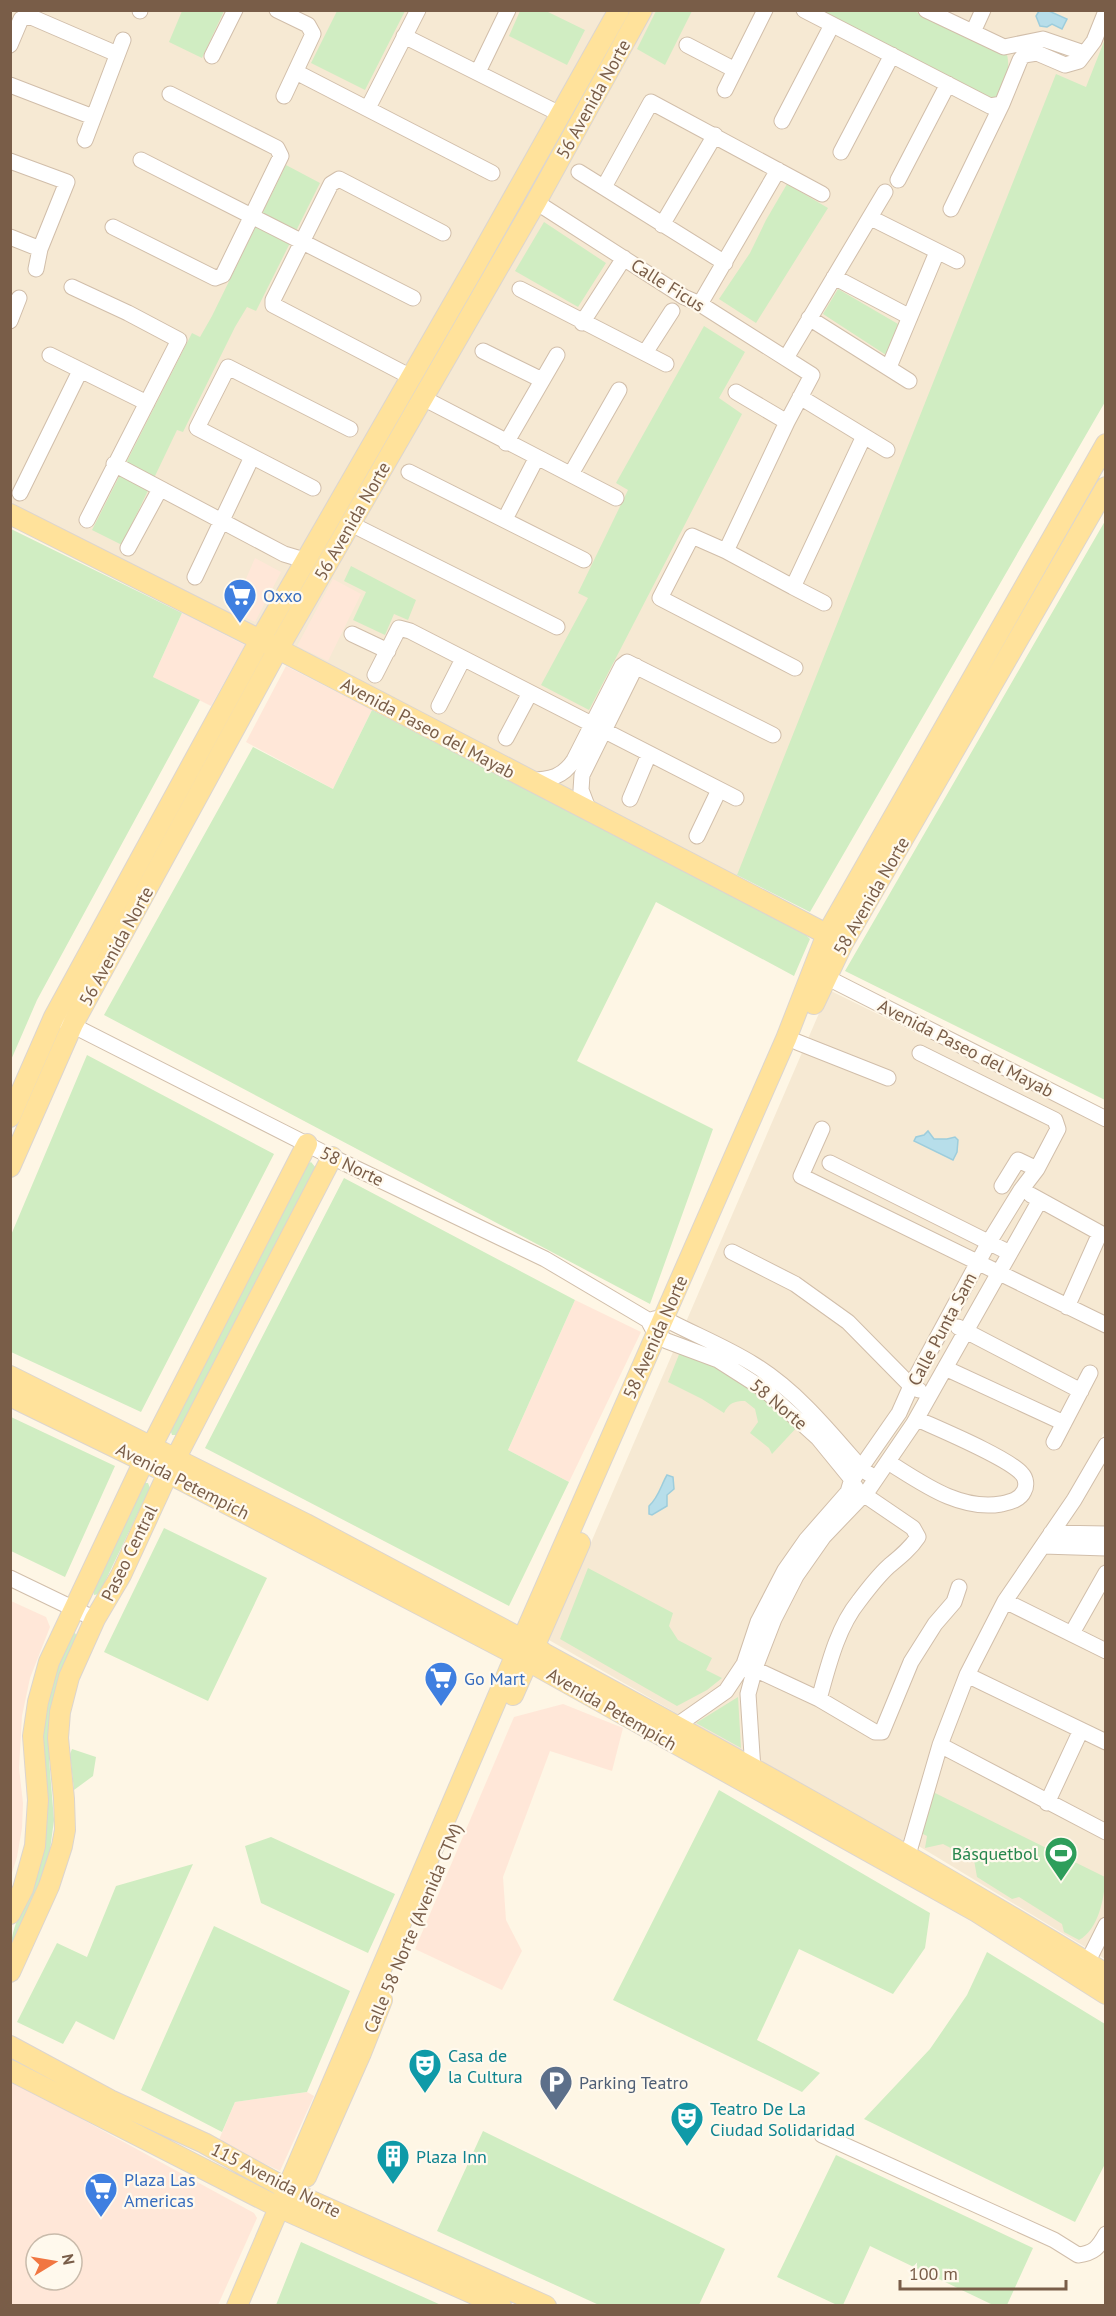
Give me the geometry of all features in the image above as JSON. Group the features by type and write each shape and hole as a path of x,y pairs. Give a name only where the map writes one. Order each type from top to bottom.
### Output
{"main road":[{"name":"56 Avenida Norte","path":"10,1117 54,1017 304,560 476,266 619,10"},
{"name":"56 Avenida Norte","path":"10,1167 73,1024 278,649 536,202 642,10"},
{"path":"560,114 577,127"},
{"path":"476,266 493,277"},
{"path":"411,377 426,393"},
{"name":"58 Avenida Norte","path":"661,1328 797,1042 826,977 835,939 940,735 1106,444"},
{"name":"58 Avenida Norte","path":"526,1650 820,954 835,939 958,746 1106,487"},
{"name":"Avenida Paseo del Mayab","path":"10,514 278,649 835,939"},
{"path":"332,514 351,524"},
{"path":"1047,547 1065,558"},
{"path":"940,735 958,746"},
{"name":"Paseo Central","path":"10,1914 23,1889 36,1846 38,1800 33,1736 38,1702 49,1662 148,1454 307,1144"},
{"name":"Paseo Central","path":"10,1972 49,1886 62,1846 65,1830 64,1799 58,1738 60,1712 69,1677 95,1619 121,1575 172,1466 332,1157"},
{"name":"Avenida Petempich","path":"10,1376 148,1454 526,1650 977,1912 1106,1994"},
{"name":"Avenida Petempich","path":"10,1396 148,1454"},
{"name":"Avenida Petempich","path":"526,1650 545,1654 908,1855 1106,1974"},
{"name":"Calle 58 Norte (Avenida CTM)","path":"288,2200 361,2053 526,1650"},
{"name":"115 Avenida Norte","path":"10,2046 111,2100 204,2143 288,2200 546,2306"},
{"name":"115 Avenida Norte","path":"10,2070 288,2200 501,2306"},
{"path":"237,2306 288,2200"},
{"path":"248,2306 288,2200"}],"street":[{"path":"212,56 235,10"},
{"path":"277,10 308,25 313,34 284,96"},
{"path":"368,108 418,10"},
{"path":"478,72 508,10"},
{"path":"725,90 765,10"},
{"path":"804,10 990,106 1002,104"},
{"path":"926,10 1004,47 1042,39 1084,53"},
{"path":"973,32 983,10"},
{"path":"951,209 1024,54 1037,53 1065,65 1079,61 1094,41 1106,11"},
{"path":"10,45 21,19 28,13 120,47 85,140"},
{"path":"782,121 832,26"},
{"path":"404,36 560,114"},
{"path":"687,45 735,70"},
{"path":"841,152 892,55"},
{"path":"296,72 492,173"},
{"path":"898,180 948,84"},
{"path":"10,85 93,117"},
{"path":"113,227 215,278 223,275 281,156 278,147 170,94"},
{"path":"604,187 651,102 822,194"},
{"path":"662,225 715,135"},
{"path":"141,160 413,298"},
{"path":"10,161 69,177 40,249 36,268"},
{"path":"704,297 778,170"},
{"path":"579,172 725,263"},
{"path":"411,377 273,305 273,300 331,184 339,179 443,233"},
{"path":"789,352 885,192"},
{"name":"Calle Ficus","path":"536,202 620,262 684,297 704,297 789,352 800,367 812,375 800,397"},
{"path":"871,218 957,261"},
{"path":"10,237 40,249"},
{"path":"889,367 937,252"},
{"path":"582,323 620,262"},
{"path":"834,277 910,317"},
{"path":"72,287 179,340 87,520"},
{"path":"520,289 582,323 666,364"},
{"path":"12,316 19,298"},
{"path":"645,353 672,311"},
{"path":"809,318 909,381"},
{"path":"483,351 542,380"},
{"path":"50,355 147,403"},
{"path":"506,443 557,356"},
{"path":"313,488 197,428 228,366 350,429"},
{"path":"20,493 80,371"},
{"path":"571,474 620,390"},
{"path":"736,392 787,422"},
{"path":"426,393 506,443 616,498"},
{"path":"726,551 800,397 887,450"},
{"path":"793,586 864,436"},
{"path":"195,577 252,457"},
{"path":"506,519 536,459"},
{"path":"114,464 284,554 304,560"},
{"path":"409,472 585,560"},
{"path":"129,548 160,489"},
{"path":"351,524 556,627"},
{"path":"795,668 660,598 692,536 726,551 824,603"},
{"path":"375,675 399,628 410,631 736,798"},
{"path":"352,634 388,651"},
{"path":"439,706 463,659"},
{"path":"527,779 547,780 566,772 579,763 636,666 773,735"},
{"path":"506,738 530,693"},
{"path":"630,800 650,754"},
{"path":"579,763 582,776 581,790 589,810"},
{"path":"697,836 719,790"},
{"name":"Avenida Paseo del Mayab","path":"826,977 1106,1119"},
{"name":"58 Norte","path":"54,1017 73,1024 332,1157 545,1259 661,1328 778,1383 819,1419 862,1469 875,1478"},
{"path":"797,1042 888,1078"},
{"name":"Calle Punta Sam","path":"753,1770 748,1694 749,1666 758,1622 785,1570 806,1540 849,1492 851,1482 899,1413 911,1386 989,1242 1021,1190 1037,1169 1058,1129 1055,1120 920,1053"},
{"path":"822,1129 801,1176 1106,1325"},
{"path":"1002,1186 1018,1160 1037,1169"},
{"path":"830,1163 1010,1253"},
{"path":"1021,1190 1100,1233 1067,1307"},
{"name":"Calle Punta Sam","path":"676,1726 726,1691 749,1666 796,1576 824,1536 869,1489 917,1419 1040,1200"},
{"path":"732,1252 795,1284 848,1322 911,1386 929,1396"},
{"path":"947,1322 1081,1390"},
{"path":"945,1368 1064,1423"},
{"name":"58 Norte","path":"752,1371 818,1438 849,1476 861,1496"},
{"path":"1054,1442 1090,1373"},
{"path":"888,1462 939,1492 963,1502 982,1506 1010,1502 1019,1498 1024,1491 1026,1482 1023,1474 1007,1463 917,1419"},
{"path":"908,1855 940,1745 967,1675 1005,1601 1074,1500 1106,1445"},
{"path":"819,1699 832,1655 857,1603 918,1537 913,1528 869,1498 861,1496"},
{"path":"1047,1540 1106,1534"},
{"path":"1047,1540 1106,1548"},
{"path":"1072,1633 1106,1572"},
{"path":"10,1578 95,1619"},
{"path":"749,1666 819,1699 875,1732 882,1732 911,1662 935,1624 954,1602 959,1587"},
{"path":"1005,1601 1106,1651"},
{"path":"967,1675 1106,1742"},
{"path":"1047,1803 1081,1730"},
{"path":"940,1745 1106,1832"},
{"path":"1087,1962 1106,1924"},
{"path":"822,2135 1054,2240 1078,2255 1091,2253 1099,2246 1106,2234"}],"shaded area":[{"path":"10,11 1105,11 1105,57 1088,101 1060,91 734,884 11,503"},
{"path":"255,558 281,572 255,622 232,611"},
{"path":"333,579 361,594 328,661 297,646"},
{"path":"182,613 245,645 211,706 153,677"},
{"path":"286,666 372,710 333,789 246,742"},
{"path":"829,990 1105,1126 1105,1431 1070,1496 1000,1598 906,1845 549,1640"},
{"path":"575,1300 641,1332 569,1482 508,1450"},
{"path":"1105,1456 1105,1959 917,1845 947,1741 1003,1612"},
{"path":"11,1601 46,1617 50,1627 30,1678 22,1716 19,1768 23,1803 22,1828 11,1876"},
{"path":"563,1704 623,1728 612,1771 550,1751 503,1877 506,1920 522,1951 502,1990 415,1949 514,1717"},
{"name":"Plaza Las Americas","path":"10,2080 254,2213 257,2218 218,2305 11,2305"},
{"path":"307,2092 314,2096 280,2171 218,2142 235,2102"}],"green space":[{"path":"182,11 224,11 202,58 169,42"},
{"path":"337,11 405,11 365,90 311,63"},
{"path":"520,11 546,11 585,30 567,65 509,36"},
{"path":"656,11 692,11 665,65 637,49"},
{"path":"821,11 914,11 1007,55 1008,67 1004,86 992,100"},
{"path":"1105,39 1105,402 810,912 737,875 1056,74 1086,87"},
{"path":"286,165 320,183 256,311 247,307 183,432 177,430 122,545 92,530 192,333 200,337 212,316"},
{"path":"787,184 828,208 756,323 719,299 750,253"},
{"path":"544,222 606,263 578,307 515,271"},
{"path":"838,289 898,324 886,355 823,314"},
{"path":"704,326 745,352 719,398 742,414 589,710 541,685 588,598 578,593 628,490 616,483"},
{"path":"1105,521 1105,1100 845,971"},
{"path":"11,529 182,613 153,677 200,700 37,1000 11,1060"},
{"path":"351,566 416,600 408,620 394,614 385,635 353,620 366,592 344,581"},
{"path":"372,710 802,931 810,939 794,976 656,902 577,1061 713,1129 650,1304 104,1015 253,747 333,789"},
{"path":"87,1055 274,1154 141,1412 11,1352 11,1235"},
{"path":"311,1162 316,1168 176,1435 172,1435 170,1429"},
{"path":"344,1178 575,1300 508,1450 569,1482 509,1606 205,1448"},
{"path":"680,1352 728,1372 762,1395 799,1425 772,1454 769,1448 750,1433 758,1422 755,1409 745,1401 732,1403 724,1413 668,1382"},
{"path":"11,1417 115,1466 65,1577 11,1551"},
{"path":"143,1483 148,1483 150,1488 99,1594 94,1595 93,1590"},
{"path":"164,1528 267,1578 208,1701 104,1652"},
{"path":"588,1568 673,1613 669,1626 678,1640 712,1658 706,1670 722,1678 707,1690 677,1706 560,1639"},
{"path":"75,1633 78,1638 49,1733 54,1820 48,1865 11,1951 14,1928 34,1883 43,1852 47,1820 43,1755 46,1706 61,1658 71,1634"},
{"path":"738,1697 741,1748 696,1723"},
{"path":"72,1749 96,1757 93,1776 74,1790 70,1754"},
{"path":"719,1790 930,1913 925,1948 893,1994 799,1949 757,2040 820,2073 802,2092 613,2000"},
{"path":"933,1792 1105,1877 1104,1894 1099,1913 1086,1935 1079,1940 1064,1932 1062,1924 1019,1897 1012,1899 977,1877 974,1860 943,1844 925,1848 927,1836 921,1833"},
{"path":"271,1837 395,1894 368,1953 261,1903 245,1846"},
{"path":"193,1864 114,2040 76,2021 63,2044 17,2022 57,1943 87,1957 116,1886"},
{"path":"214,1926 350,1991 307,2092 235,2102 222,2132 141,2090"},
{"path":"987,1952 1105,2024 1105,2164 1075,2222 864,2119 930,2049 967,1995"},
{"path":"483,2131 725,2249 699,2305 599,2305 437,2231"},
{"path":"836,2155 1033,2248 1007,2305 993,2305 870,2246 843,2305 837,2305 777,2277"},
{"path":"301,2242 441,2305 276,2305"}],"water":[{"path":"1039,11 1049,11 1067,19 1062,29 1052,24 1047,27 1040,26 1036,16"},
{"path":"928,1131 934,1139 955,1137 958,1140 957,1152 953,1160 914,1141 916,1137"},
{"path":"667,1475 673,1477 674,1489 667,1495 667,1506 652,1515 649,1514 649,1506 658,1495"}],"place":[{"name":"Oxxo","path":"240,624"},
{"name":"Go Mart","path":"441,1707"},
{"name":"Básquetbol","path":"1061,1882"},
{"name":"Casa de la Cultura","path":"425,2094"},
{"name":"Parking Teatro","path":"556,2111"},
{"name":"Teatro De La Ciudad Solidaridad","path":"687,2147"},
{"name":"Plaza Inn","path":"393,2185"},
{"name":"Plaza Las Americas","path":"101,2218"}]}
